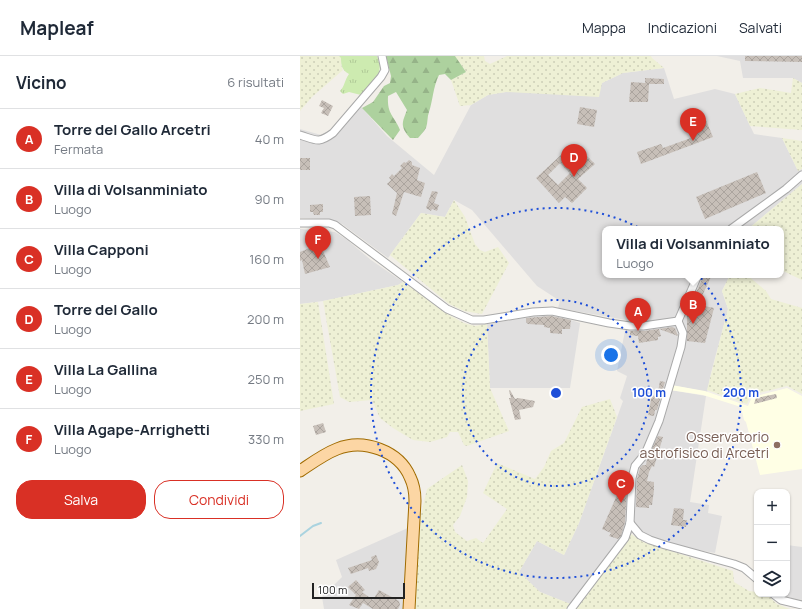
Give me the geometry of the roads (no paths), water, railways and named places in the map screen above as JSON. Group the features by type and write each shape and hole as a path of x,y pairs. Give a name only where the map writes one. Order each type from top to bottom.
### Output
{"main road":[{"path":"300,471 337,448 351,446 364,445 378,448 398,460 410,476 414,488 415,501 409,609"}],"street":[{"path":"300,135 317,141 324,139 333,133 381,77 385,70 382,56"},
{"path":"735,226 786,189 802,175"},
{"path":"300,223 329,223 335,225 447,309 472,320 484,320 552,310 624,325 643,326 678,321"},
{"path":"571,609 625,538 630,523 632,478 635,466 645,454 659,421 681,347 683,333 678,321 697,278"},
{"path":"630,523 640,535 650,540 739,566 754,576"},
{"path":"777,597 781,600 802,605"}],"waterway":[{"path":"300,536 313,526 321,523"}],"place":[{"name":"Villa La Gallina","path":"693,141"},
{"name":"Torre del Gallo","path":"574,177"},
{"name":"Villa Agape-Arrighetti","path":"318,259"},
{"name":"Villa di Volsanminiato","path":"693,324"},
{"name":"Torre del Gallo Arcetri","path":"638,331"},
{"name":"Osservatorio astrofisico di Arcetri","path":"777,445"},
{"name":"Villa Capponi","path":"621,503"}]}
